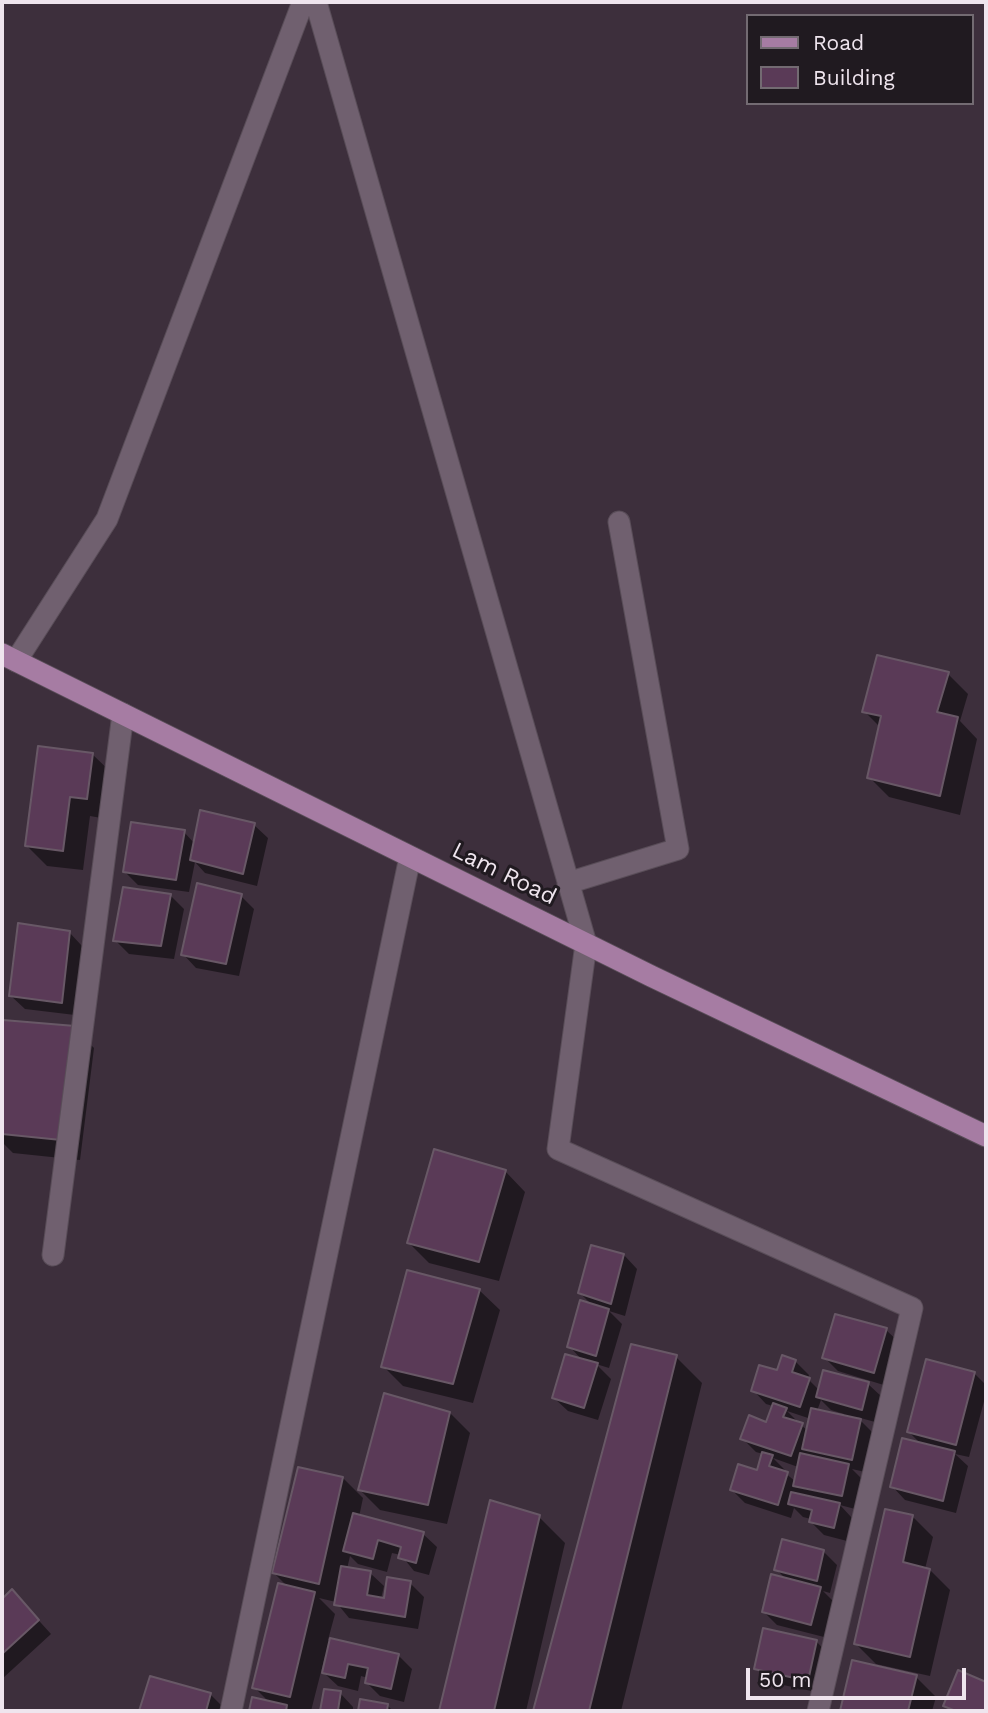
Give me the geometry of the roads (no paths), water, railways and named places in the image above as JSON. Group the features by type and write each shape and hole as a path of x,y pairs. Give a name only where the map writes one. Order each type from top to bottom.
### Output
{"main road":[{"name":"Lam Road","path":"9,657 586,944 986,1136"}],"street":[{"path":"9,657 107,519 303,2"},
{"path":"316,2 586,944 558,1149 912,1308 818,1711"},
{"path":"568,883 678,849 619,522"},
{"path":"53,1255 123,714"},
{"path":"231,1711 410,857"}]}
